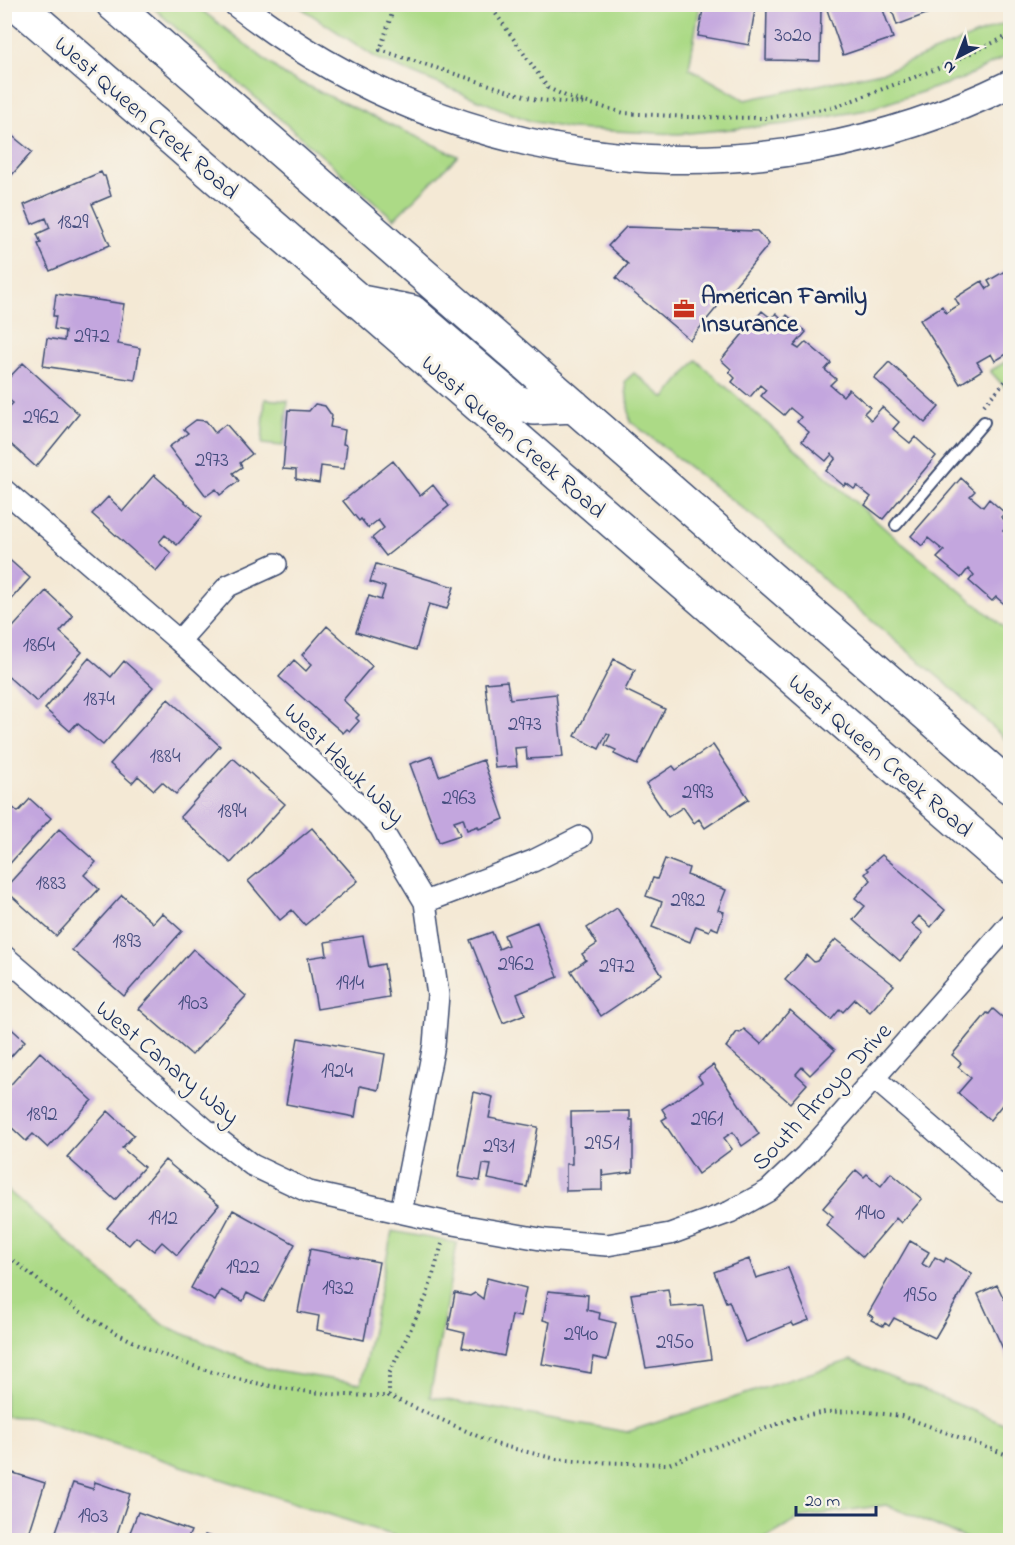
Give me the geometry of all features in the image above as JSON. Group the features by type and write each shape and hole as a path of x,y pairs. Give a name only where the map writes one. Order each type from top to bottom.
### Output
{"main road":[{"name":"West Queen Creek Road","path":"17,4 1011,867"},
{"path":"113,4 1011,787"},
{"path":"360,301 412,312 515,401 534,408 574,406"}],"street":[{"path":"238,4 312,57 388,95 435,115 529,144 645,160 767,157 856,141 907,126 1011,84"},
{"name":"West Hawk Way","path":"4,490 179,640 341,788 380,827 425,902 438,995 434,1045 401,1212"},
{"path":"179,640 228,586 276,564"},
{"path":"425,902 533,861 581,837"},
{"name":"South Arroyo Drive","path":"309,1192 447,1223 546,1240 607,1245 670,1234 730,1212 768,1191 807,1155 1011,924"},
{"name":"West Canary Way","path":"4,956 252,1166 309,1192"},
{"path":"875,1079 1004,1190"}],"lane":[{"path":"896,525 984,422"}],"path":[{"path":"395,4 380,50 537,100 598,105"},
{"path":"489,4 548,88 570,98 624,113 768,118 835,107 936,69 1011,35"},
{"path":"984,406 1011,376"},
{"path":"389,1396 389,1374 427,1295 447,1223"},
{"path":"4,1253 85,1314 120,1334 204,1370 247,1382 319,1394 389,1396 495,1444 556,1459 668,1464 794,1418 825,1412 848,1411 901,1416 1008,1454 1011,1460"}],"green space":[{"path":"150,5 195,5 286,76 458,156 394,219"},
{"path":"297,5 700,5 689,68 745,100 886,71 1010,21 1010,54 962,79 866,110 787,124 678,134 571,129 530,121 378,59"},
{"path":"1010,359 1010,393 990,371"},
{"path":"696,360 892,535 1010,632 1010,744 961,696 834,589 773,532 630,421 625,381 634,373 665,398"},
{"path":"265,399 288,401 283,446 262,444"},
{"path":"5,1188 163,1325 268,1369 361,1384 392,1231 457,1243 430,1397 627,1432 851,1360 1010,1426 1010,1540 970,1540 886,1505 802,1517 763,1540 407,1540 35,1418 5,1416"}],"building":[{"path":"704,4 756,4 749,45 698,36"},
{"path":"767,4 802,4 802,8 821,8 820,61 766,60"},
{"path":"825,4 881,4 893,38 843,55"},
{"path":"890,4 950,4 950,5 897,25"},
{"path":"4,129 32,152 4,184"},
{"path":"101,172 105,176 111,196 92,204 110,245 50,271 38,244 41,243 37,234 50,228 46,218 32,224 24,205"},
{"name":"American Family Insurance","path":"626,227 757,231 769,244 690,340 616,278 628,264 608,246"},
{"path":"1010,268 1010,352 995,361 991,354 977,362 982,370 960,384 920,320 942,306 946,313 959,305 955,298 982,281 987,289 991,286 988,281"},
{"path":"56,294 124,304 118,344 140,348 135,380 43,366 47,338 64,341 65,331 54,329"},
{"path":"762,311 772,319 776,313 783,320 787,315 806,332 794,346 799,349 806,342 831,363 825,370 836,379 830,385 843,396 849,389 870,407 864,413 871,420 882,407 899,422 893,429 910,443 915,437 936,456 883,519 865,505 871,497 857,486 854,489 846,483 844,486 826,471 836,458 832,454 826,461 802,441 809,432 797,422 801,417 790,408 784,415 761,396 766,390 760,385 750,397 732,382 735,378 729,372 731,369 721,360"},
{"path":"889,362 939,407 925,423 874,378"},
{"path":"23,363 79,414 36,467 4,438 4,412 13,403 4,396 4,383"},
{"path":"315,404 325,406 332,416 330,427 345,430 343,444 347,445 344,469 321,466 319,483 296,479 296,470 283,469 288,410 309,411"},
{"path":"196,420 206,421 215,433 226,424 252,454 240,463 242,467 233,473 239,481 220,495 216,489 206,496 169,447 188,433 184,429"},
{"path":"393,461 420,496 433,485 449,506 386,556 372,538 384,528 378,520 368,528 361,519 359,521 343,501"},
{"path":"154,475 202,517 177,545 165,535 159,542 171,553 156,571 92,514 108,497 123,511"},
{"path":"961,478 975,491 970,496 983,507 989,499 1005,513 1001,517 1009,524 1003,531 1010,538 1009,608 996,597 992,601 969,581 974,575 968,569 961,578 937,558 944,551 928,538 922,546 911,536"},
{"path":"4,555 30,578 4,607"},
{"path":"376,564 454,587 447,609 429,604 416,650 356,632 369,596 381,600 385,587 370,582"},
{"path":"46,591 73,616 60,632 82,652 37,702 4,673 4,637"},
{"path":"327,626 372,666 343,700 359,715 356,718 359,721 350,731 347,729 343,733 279,677 294,660 306,671 312,664 302,655"},
{"path":"89,658 111,677 124,661 153,687 103,745 77,723 70,731 45,709"},
{"path":"614,659 635,670 625,690 665,709 637,765 614,754 616,750 605,745 610,735 607,733 599,749 575,736"},
{"path":"507,681 510,699 556,694 563,757 527,759 526,747 515,748 517,766 495,768 485,683"},
{"path":"168,699 220,746 176,794 162,782 154,790 138,776 132,783 110,764"},
{"path":"713,745 749,799 705,828 699,819 694,823 683,807 668,817 646,784 673,766 676,770"},
{"path":"432,756 439,776 483,760 504,819 479,829 478,826 467,830 463,818 454,821 460,835 439,842 410,764"},
{"path":"233,758 285,804 231,863 180,817"},
{"path":"30,799 51,818 4,870 4,800 18,812"},
{"path":"312,828 358,881 305,925 292,910 280,920 248,881"},
{"path":"59,829 96,862 84,875 99,889 56,936 4,889"},
{"path":"882,855 945,910 931,927 919,916 912,924 923,933 900,961 853,920 865,906 855,898 871,880 865,874 869,870 867,868"},
{"path":"665,859 689,868 687,875 726,890 718,910 724,912 718,930 711,927 709,931 696,926 690,942 652,927 662,902 646,896 653,878 657,879"},
{"path":"122,895 153,923 162,913 182,931 124,996 72,950"},
{"path":"617,908 662,975 601,1016 571,971 586,960 582,954 597,944 587,928"},
{"path":"537,922 558,977 517,994 525,1014 503,1023 470,940 492,932 499,949 508,945 504,935"},
{"path":"363,936 369,967 384,964 389,997 317,1009 308,958 327,955 325,942"},
{"path":"836,939 894,985 870,1012 855,999 843,1012 840,1009 831,1020 785,980 807,955 814,962 817,961"},
{"path":"193,949 246,996 192,1055 139,1009"},
{"path":"993,1009 1010,1024 1010,1084 1006,1090 1010,1095 990,1120 958,1093 971,1078 958,1067 961,1063 952,1055 987,1013 989,1014"},
{"path":"790,1010 835,1050 810,1075 802,1067 796,1074 807,1084 790,1103 726,1047 737,1032 740,1033 744,1029 761,1044"},
{"path":"4,1022 25,1041 4,1064"},
{"path":"298,1038 385,1054 379,1090 360,1086 355,1117 286,1104"},
{"path":"40,1052 92,1100 48,1148 33,1134 26,1141 10,1126 4,1131 4,1092"},
{"path":"713,1065 759,1134 742,1146 733,1132 724,1138 732,1149 698,1174 662,1120 667,1117 662,1109 702,1082 698,1076"},
{"path":"474,1092 493,1097 489,1118 538,1127 527,1187 488,1179 491,1165 483,1164 480,1181 458,1177"},
{"path":"108,1111 134,1135 122,1148 144,1167 115,1200 67,1157"},
{"path":"630,1111 630,1120 633,1120 633,1172 603,1176 602,1169 602,1190 566,1191 566,1164 572,1164 571,1112"},
{"path":"165,1160 219,1205 177,1255 162,1242 154,1251 136,1237 129,1245 107,1228"},
{"path":"856,1170 864,1177 867,1174 881,1186 891,1173 922,1199 901,1223 896,1218 863,1257 826,1225 833,1216 823,1208"},
{"path":"233,1210 295,1244 264,1302 247,1293 243,1301 221,1290 215,1301 191,1288"},
{"path":"910,1241 929,1252 922,1264 929,1268 935,1257 944,1262 946,1258 972,1274 935,1338 894,1318 889,1326 885,1323 883,1326 871,1320 873,1317 868,1314"},
{"path":"310,1249 379,1262 364,1340 317,1330 319,1316 298,1312"},
{"path":"749,1259 756,1278 788,1268 809,1320 794,1326 792,1323 745,1342 729,1301 726,1302 714,1272"},
{"path":"487,1278 526,1288 520,1317 512,1315 504,1356 462,1347 465,1333 448,1329 455,1293 470,1296 475,1293 483,1299"},
{"path":"997,1285 1004,1299 1010,1296 1010,1364 978,1294"},
{"path":"668,1289 671,1307 703,1305 711,1359 646,1368 631,1294"},
{"path":"548,1291 588,1295 587,1310 600,1313 599,1319 616,1323 607,1360 593,1357 591,1373 542,1364 550,1322 543,1320"},
{"path":"4,1470 45,1483 27,1540 4,1537"},
{"path":"95,1482 130,1494 115,1540 91,1537 89,1540 53,1540 73,1483 93,1489"},
{"path":"138,1512 191,1531 187,1540 127,1540"},
{"path":"205,1535 221,1540 203,1540"}],"place":[{"name":"American Family Insurance","path":"684,309"}]}
